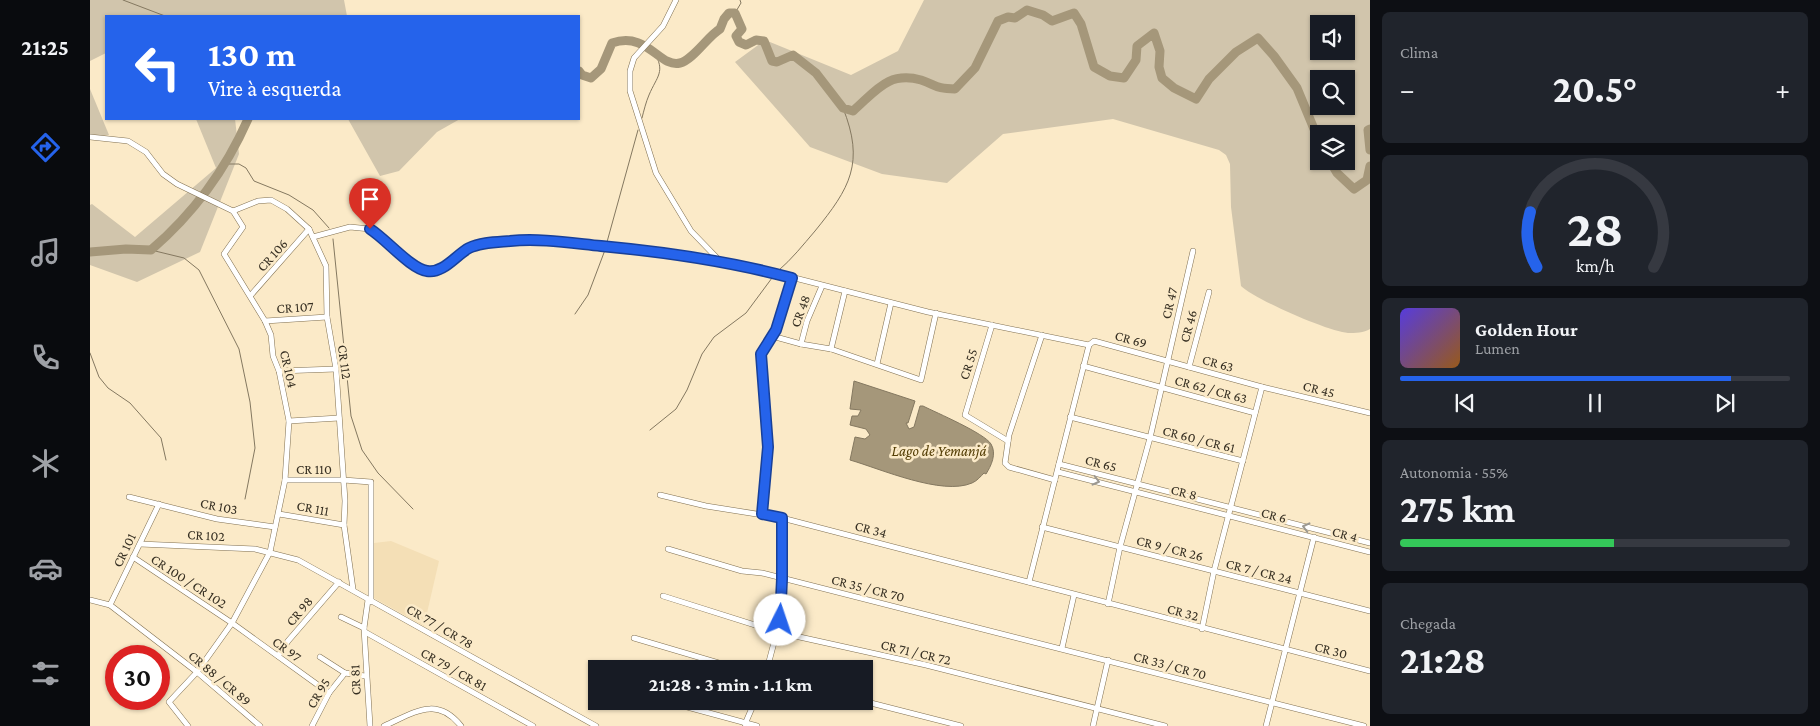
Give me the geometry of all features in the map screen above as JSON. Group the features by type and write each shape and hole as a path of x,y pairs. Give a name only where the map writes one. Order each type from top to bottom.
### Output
{"street":[{"path":"676,0 663,26 634,58 630,72 630,91 656,173 692,231 720,261"},
{"path":"90,137 128,141 146,152 163,174 177,184 233,211"},
{"name":"CR 112","path":"233,211 258,201 272,200 287,209 309,229 326,266 327,317 336,370 344,480 344,525 353,589"},
{"name":"CR 104","path":"188,726 169,702 197,672 232,623 270,552 285,480 289,421 279,371 265,321 224,254 243,227 233,211"},
{"path":"313,237 350,227 370,229 411,263 426,271 437,272 470,248 484,243 518,240 587,244 670,253 748,266 822,286 992,326 1089,345 1029,582"},
{"name":"CR 106","path":"251,296 309,229"},
{"name":"CR 47","path":"1108,604 1120,548 1150,438 1193,251"},
{"path":"762,514 768,447 761,354 772,336 792,278"},
{"name":"CR 48","path":"801,344 807,322 822,286"},
{"path":"830,349 845,291"},
{"name":"CR 46","path":"1189,367 1209,292"},
{"path":"877,364 891,302"},
{"path":"772,336 830,349 921,380 936,313"},
{"name":"CR 107","path":"265,321 327,317"},
{"name":"CR 55","path":"992,326 966,410 966,416 1008,440"},
{"path":"1042,335 1008,440 1006,465 1055,480"},
{"name":"CR 69","path":"1089,345 1094,341 1168,361"},
{"name":"CR 63","path":"1168,361 1262,387"},
{"name":"CR 62 / CR 63","path":"1083,366 1255,413"},
{"path":"279,371 336,370"},
{"path":"1202,629 1228,514 1262,387"},
{"name":"CR 45","path":"1262,387 1370,413"},
{"name":"CR 60 / CR 61","path":"1070,417 1243,461"},
{"path":"289,421 339,418"},
{"name":"CR 65","path":"1059,464 1370,543"},
{"name":"CR 8","path":"1058,472 1228,514"},
{"name":"CR 110","path":"285,480 371,482 370,601"},
{"name":"CR 34","path":"660,495 706,506 782,518 1074,595"},
{"name":"CR 103","path":"129,497 216,519 275,527"},
{"name":"CR 101","path":"110,605 159,504"},
{"name":"CR 111","path":"279,514 344,525"},
{"name":"CR 6","path":"1228,514 1314,537"},
{"path":"769,660 777,632 782,579 782,518"},
{"name":"CR 9 / CR 26","path":"1042,527 1214,571"},
{"path":"1266,726 1314,537"},
{"name":"CR 4","path":"1314,537 1370,552"},
{"name":"CR 102","path":"140,544 185,544 255,549 270,552"},
{"name":"CR 35 / CR 70","path":"668,549 742,571 782,579 1062,648"},
{"name":"CR 77 / CR 78","path":"270,552 298,560 353,589 370,601 596,726"},
{"name":"CR 100 / CR 102","path":"133,557 232,623"},
{"name":"CR 7 / CR 24","path":"1214,571 1370,611"},
{"name":"CR 98","path":"278,656 288,641 339,582"},
{"path":"1062,648 1074,595"},
{"name":"CR 32","path":"1074,595 1286,650"},
{"name":"CR 71 / CR 72","path":"663,596 777,632 926,665 1096,710 1165,726"},
{"name":"CR 88 / CR 89","path":"90,600 110,605 197,672 260,726"},
{"name":"CR 81","path":"370,601 364,630 365,676 370,726"},
{"name":"CR 79 / CR 81","path":"341,617 533,726"},
{"name":"CR 97","path":"232,623 329,693"},
{"path":"634,638 709,660"},
{"name":"CR 33 / CR 70","path":"1062,648 1364,726"},
{"name":"CR 30","path":"1286,650 1370,671"},
{"path":"320,657 345,673 365,676"},
{"path":"1093,726 1108,660"},
{"name":"CR 95","path":"312,726 329,693 345,673"},
{"path":"873,704 961,726"},
{"path":"384,726 427,708 449,713 461,726"},
{"path":"696,710 757,726"},
{"path":"745,724 750,710"}],"shaded area":[{"path":"90,0 344,0 347,15 105,15 105,54 90,61"},
{"path":"924,0 1370,0 1370,329 1362,332 1348,333 1325,327 1261,299 1241,286 1231,207 1230,164 1226,155 1219,150 1113,119 1003,134 947,183 882,174 810,147 735,62 765,40 851,75 898,51"},
{"path":"90,89 109,135 90,138"},
{"path":"196,120 235,120 239,154 200,252 137,282 90,265 90,205 92,204 135,237 216,168"},
{"path":"349,120 458,120 437,132 399,171 380,176"},
{"path":"391,541 439,561 424,626 374,598 374,543"}],"water":[{"name":"Lago de Yemanjá","path":"854,381 915,401 908,423 906,423 909,429 914,427 920,406 923,406 987,439 993,448 993,456 986,474 984,473 972,483 959,486 945,486 911,480 850,460 855,437 865,439 870,435 866,429 850,425 852,416 858,416 861,410 850,409"}],"waterway":[{"path":"123,0 162,15"},
{"path":"735,13 741,3 740,0"},
{"path":"580,72 591,78 601,69 612,43 624,41 644,45 666,60 680,63 695,53 720,29 729,13 735,13 742,29 736,36 739,42 746,45 756,40 764,41 772,61 777,62 793,55 816,73 843,108 853,111 883,85 900,78 921,80 940,87 955,89 975,68 998,21 1008,17 1015,18 1027,10 1043,15 1052,21 1074,13 1081,24 1094,67 1110,76 1124,78 1136,60 1137,46 1154,33 1160,51 1159,67 1162,78 1174,88 1196,99 1209,79 1236,52 1258,38 1274,56 1297,88 1312,125"},
{"path":"642,118 660,69 654,52"},
{"path":"778,271 793,257 815,231 845,188 853,160 853,144 850,127 843,108"},
{"path":"90,252 126,249 151,250 181,221 207,190 229,156 248,120"},
{"path":"1370,129 1368,130 1370,150"},
{"path":"607,242 638,130"},
{"path":"221,168 228,164 239,164 246,168 254,181 289,195 313,210 329,228"},
{"path":"1335,170 1354,189 1367,180 1370,166"},
{"path":"333,239 351,416 362,450 378,473 413,509"},
{"path":"151,250 184,258 199,270 239,349 250,402 255,448 245,499"},
{"path":"575,314 588,295 605,250"},
{"path":"650,430 676,409 687,390 702,354 714,337 746,313 772,278"},
{"path":"90,353 99,377 108,388 130,403 161,438 166,460"}],"route":[{"path":"370,229 382,236 411,263 426,271 437,272 455,257 470,248 484,243 518,240 578,243 670,253 748,266 792,278 776,330 766,343 761,354 768,447 762,514 782,518 780,620"}]}
